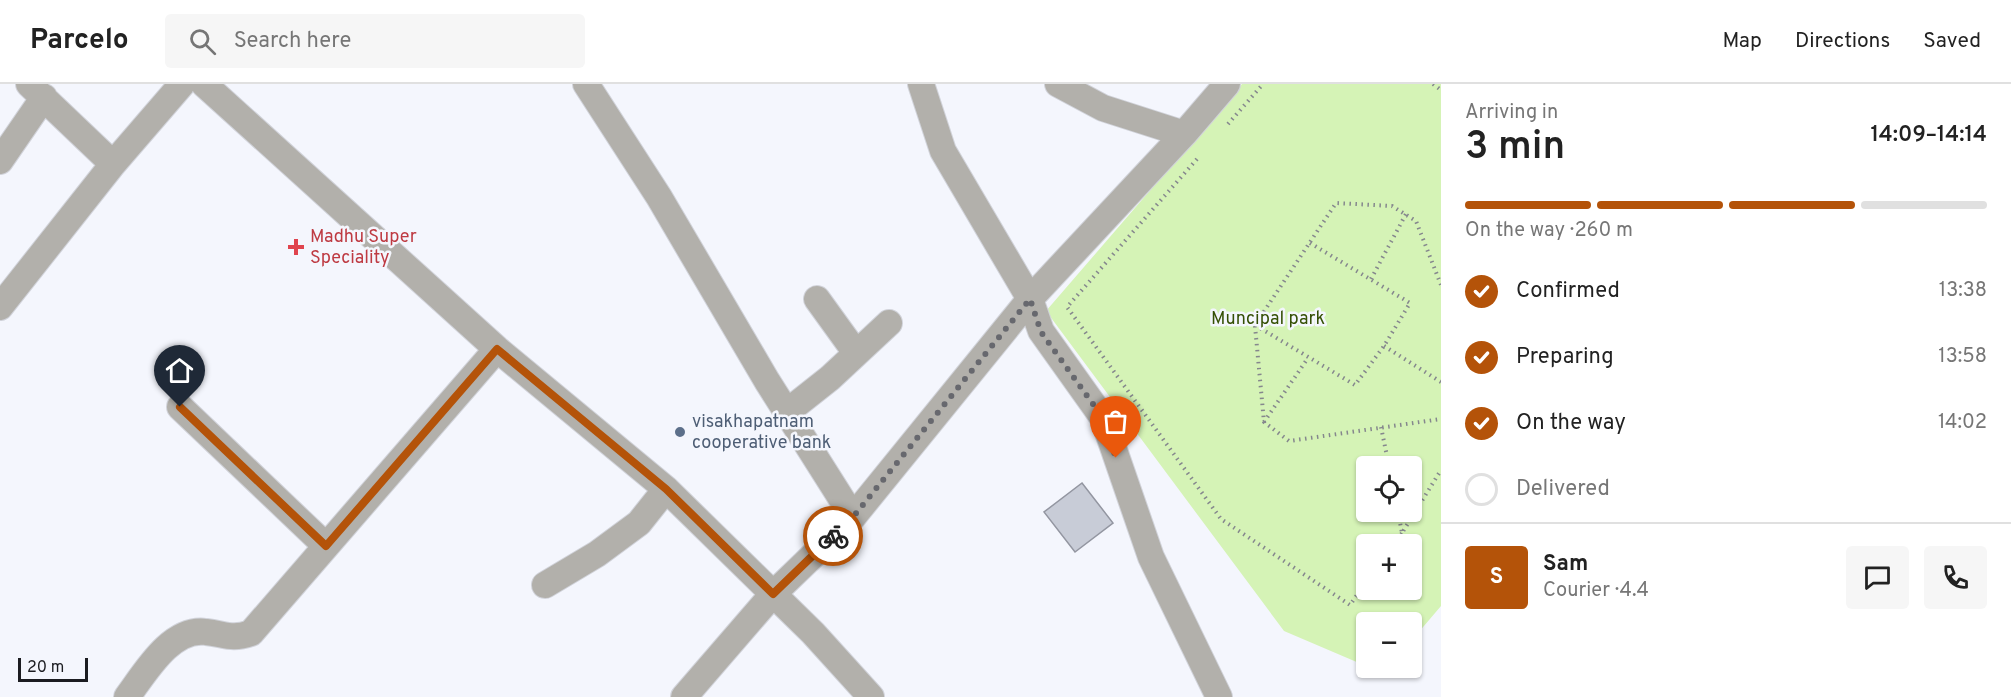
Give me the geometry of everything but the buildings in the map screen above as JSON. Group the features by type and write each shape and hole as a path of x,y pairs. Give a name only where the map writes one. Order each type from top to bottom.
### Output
{"street":[{"path":"0,307 113,164 182,84"},
{"path":"204,84 497,349 666,489 813,633 871,697"},
{"path":"586,84 659,197 767,381 853,517"},
{"path":"921,84 943,151 1030,299 1041,332 1103,418 1151,557 1219,697"},
{"path":"1058,84 1103,108 1184,134"},
{"path":"684,697 773,594 853,517 1030,299 1184,134 1227,84"},
{"path":"0,161 36,91 113,164"},
{"path":"817,299 856,353"},
{"path":"787,412 830,378 889,323"},
{"path":"127,697 153,661 176,639 188,633 205,632 225,637 240,637 251,633 497,349"},
{"path":"180,407 326,546"},
{"path":"545,585 597,554 639,523 666,489"}],"path":[{"path":"1226,126 1263,84"},
{"path":"1433,84 1441,90"},
{"path":"1204,152 1067,307 1221,519 1350,605 1356,596"},
{"path":"1441,285 1416,221 1392,206 1336,203 1255,325 1264,422 1289,441 1441,419"},
{"path":"1371,279 1406,214"},
{"path":"1255,325 1355,385 1384,346 1410,303 1310,243"},
{"path":"1384,346 1441,382"},
{"path":"1264,422 1308,358"},
{"path":"1381,427 1387,456"},
{"path":"1402,532 1441,470"},
{"path":"1400,522 1402,532"}],"green space":[{"name":"Muncipal park","path":"1242,84 1441,84 1441,606 1422,628 1422,612 1356,612 1356,662 1284,631 1046,311"}],"way so far":[{"path":"833,536 853,517 1030,299 1041,332 1103,418 1116,458"}],"place":[{"name":"Madhu Super Speciality","path":"296,247"},
{"name":"visakhapatnam cooperative bank","path":"680,432"}],"route":[{"path":"180,407 326,546 497,349 666,489 773,594 833,536"}]}
